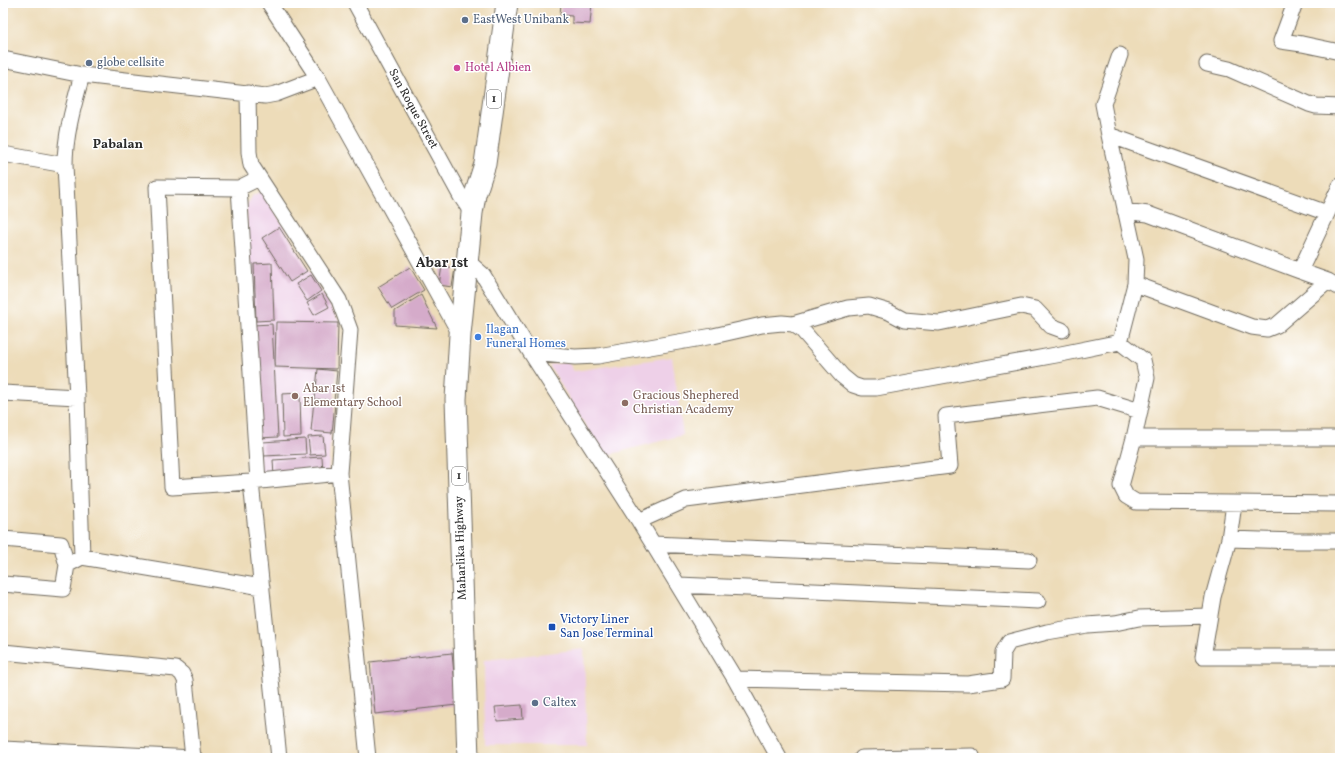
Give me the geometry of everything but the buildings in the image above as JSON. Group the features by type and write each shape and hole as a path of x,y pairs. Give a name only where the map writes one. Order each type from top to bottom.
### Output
{"highway":[{"name":"Maharlika Highway","path":"468,758 456,399 460,335 474,204 474,159 494,3"},
{"name":"Maharlika Highway","path":"474,204 485,164 507,3"}],"street":[{"path":"269,3 318,78 460,335"},
{"name":"San Roque Street","path":"355,3 460,195 474,204"},
{"path":"1295,3 1281,41 1340,52"},
{"path":"1120,55 1103,104 1136,259 1135,284 1120,342"},
{"path":"3,59 82,74 270,96 318,78"},
{"path":"1207,64 1230,69 1309,104 1316,106 1340,107"},
{"path":"82,74 65,151 77,397 82,557"},
{"path":"248,93 249,158 251,165 339,300 350,330 338,473 368,758"},
{"path":"1109,134 1327,213"},
{"path":"3,154 65,165"},
{"path":"259,178 239,188 157,186 172,487 254,482 338,473"},
{"path":"1300,271 1340,186"},
{"path":"239,188 254,482 262,587 279,758"},
{"path":"1125,211 1148,214 1334,284"},
{"path":"467,261 483,275 531,353 639,521 679,585 780,758"},
{"path":"1135,284 1252,327 1268,329 1277,325 1334,284"},
{"path":"531,353 575,357 598,356 714,336 762,325 782,323 793,324 848,308 869,306 889,312 904,320 939,323 1021,306 1035,309 1051,326 1062,330"},
{"path":"793,324 802,330 842,376 853,385 862,388 876,388 1120,342 1143,360 1147,378 1134,438 1121,486 1126,496 1136,502 1340,504"},
{"path":"3,393 77,397"},
{"path":"639,521 686,500 950,466 946,416 1097,398 1140,411"},
{"path":"1134,438 1340,438"},
{"path":"1234,504 1229,539 1209,616 1203,657 1340,657"},
{"path":"3,539 61,544 68,565 64,589 3,584"},
{"path":"1229,539 1340,542"},
{"path":"653,544 1029,560"},
{"path":"68,565 82,557 262,587"},
{"path":"679,585 1038,600"},
{"path":"734,679 968,684 993,681 1002,679 1003,652 1009,642 1087,624 1115,623 1139,618 1209,616"},
{"path":"3,652 176,669 182,674 185,680 194,758 3,749"},
{"path":"862,758 972,756"}],"shaded area":[{"name":"Abar 1st Elementary School","path":"263,191 339,321 328,472 260,477 246,206 253,195"},
{"name":"Gracious Shephered Christian Academy","path":"672,357 683,435 604,456 549,365 568,362 574,371"},
{"name":"Caltex","path":"584,649 587,745 485,745 484,660"}],"place":[{"name":"EastWest Unibank","path":"465,20"},
{"name":"globe cellsite","path":"89,63"},
{"name":"Hotel Albien","path":"457,68"},
{"name":"Ilagan Funeral Homes","path":"478,337"},
{"name":"Abar 1st Elementary School","path":"295,396"},
{"name":"Gracious Shephered Christian Academy","path":"625,403"},
{"name":"Victory Liner San Jose Terminal","path":"552,627"},
{"name":"Caltex","path":"535,703"}],"district":[{"name":"Pabalan","path":"118,145"},
{"name":"Abar 1st","path":"442,263"}]}
